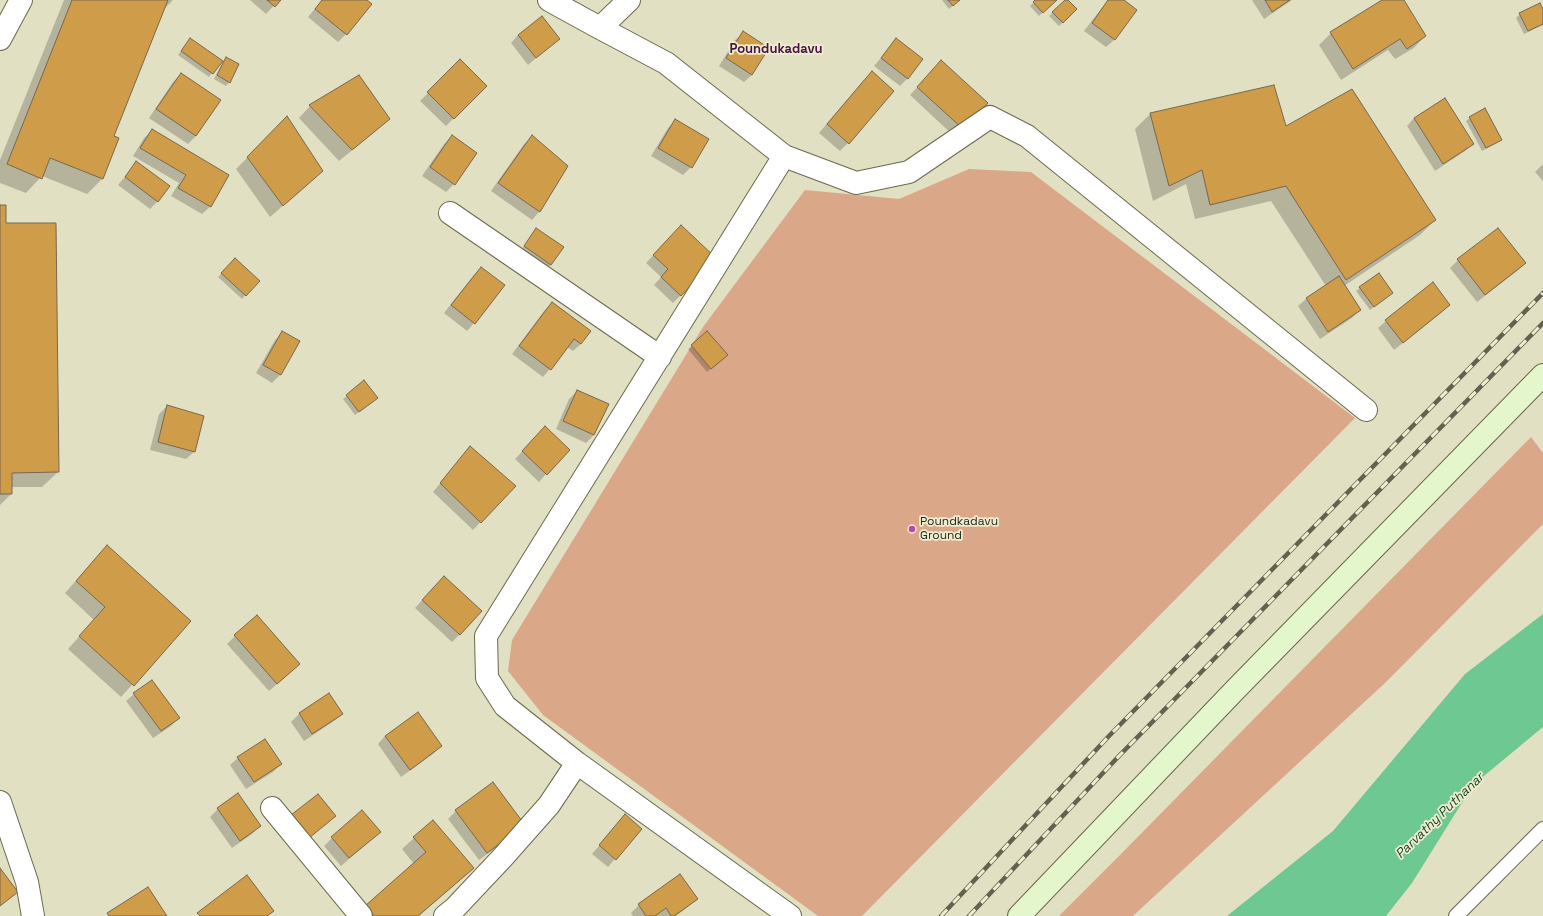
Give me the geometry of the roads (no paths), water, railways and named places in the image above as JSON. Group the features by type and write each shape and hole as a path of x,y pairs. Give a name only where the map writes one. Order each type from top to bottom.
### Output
{"main road":[{"path":"1019,916 1234,691 1543,375"}],"street":[{"path":"0,39 21,0"},
{"path":"550,0 666,63 784,156 856,183 909,172 990,118 1027,136 1366,410"},
{"path":"600,28 629,0"},
{"path":"784,156 486,636 487,678 505,706 577,763 790,916"},
{"path":"450,213 660,357"},
{"path":"445,916 455,908 503,857 549,805 577,763"},
{"path":"0,802 27,882 33,916"},
{"path":"272,808 361,916"}],"lane":[{"path":"1456,916 1543,829"}],"water":[{"name":"Parvathy Puthanar","path":"1543,614 1543,727 1473,785 1412,883 1386,916 1227,916 1333,831 1465,674"}],"railway":[{"path":"941,916 1109,736 1543,293"},
{"path":"969,916 1118,757 1543,323"}],"place":[{"name":"Poundkadavu Ground","path":"912,529"}],"district":[{"name":"Poundukadavu","path":"776,49"}]}
